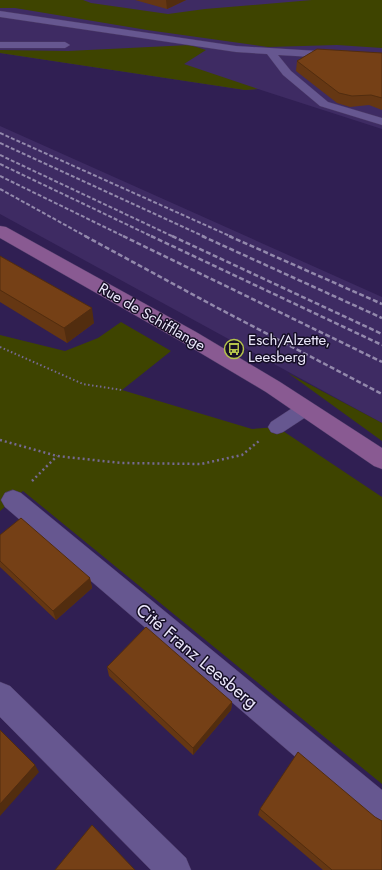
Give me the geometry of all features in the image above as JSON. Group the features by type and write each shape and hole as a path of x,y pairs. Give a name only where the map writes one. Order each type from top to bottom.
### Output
{"street":[{"name":"Rue de Schifflange","path":"0,231 189,337 306,408 382,460"},
{"name":"Cité Franz Leesberg","path":"13,500 382,811"},
{"path":"0,696 174,870"}],"lane":[{"path":"0,14 236,49 382,58"},
{"path":"0,45 65,45"},
{"path":"271,52 287,73 324,104 382,122"},
{"path":"277,427 306,408"}],"path":[{"path":"0,347 83,384 122,390"},
{"path":"0,440 57,456 121,463 201,464 242,455 277,427"},
{"path":"13,500 57,456"}],"shaded area":[{"path":"0,0 382,0 382,129 258,89 245,90 0,53"},
{"path":"0,126 382,297 382,423 0,214"}],"green space":[{"path":"0,0 83,0 91,3 168,14 205,9 312,0 382,0 382,48 337,45 268,47 147,30 15,8 0,8"},
{"path":"190,45 206,50 184,64 258,89 245,90 0,53 0,50 68,51"},
{"path":"121,322 171,351 122,390 252,429 277,427 382,497 382,784 23,491 0,511 0,335 65,351 98,338"},
{"path":"288,373 382,423 382,441"}],"building":[{"path":"317,49 382,53 382,98 371,95 352,96 339,93 297,61"},
{"path":"0,256 92,308 64,328 0,290"},
{"path":"21,518 90,578 53,611 0,561 0,535"},
{"path":"146,627 232,702 193,748 107,667"},
{"path":"0,730 35,765 0,804"},
{"path":"298,752 375,817 382,821 382,870 332,870 260,809"},
{"path":"92,825 135,870 55,870"}],"railway":[{"path":"0,133 232,237"},
{"path":"0,143 205,237"},
{"path":"0,155 174,237"},
{"path":"0,164 153,237"},
{"path":"0,176 125,237"},
{"path":"0,189 87,237"},
{"path":"85,236 214,306 382,394"},
{"path":"123,236 382,362"},
{"path":"151,236 382,345"},
{"path":"172,236 382,334"},
{"path":"202,236 382,318"},
{"path":"229,236 382,304"}],"place":[{"name":"Esch/Alzette, Leesberg","path":"234,349"}]}
